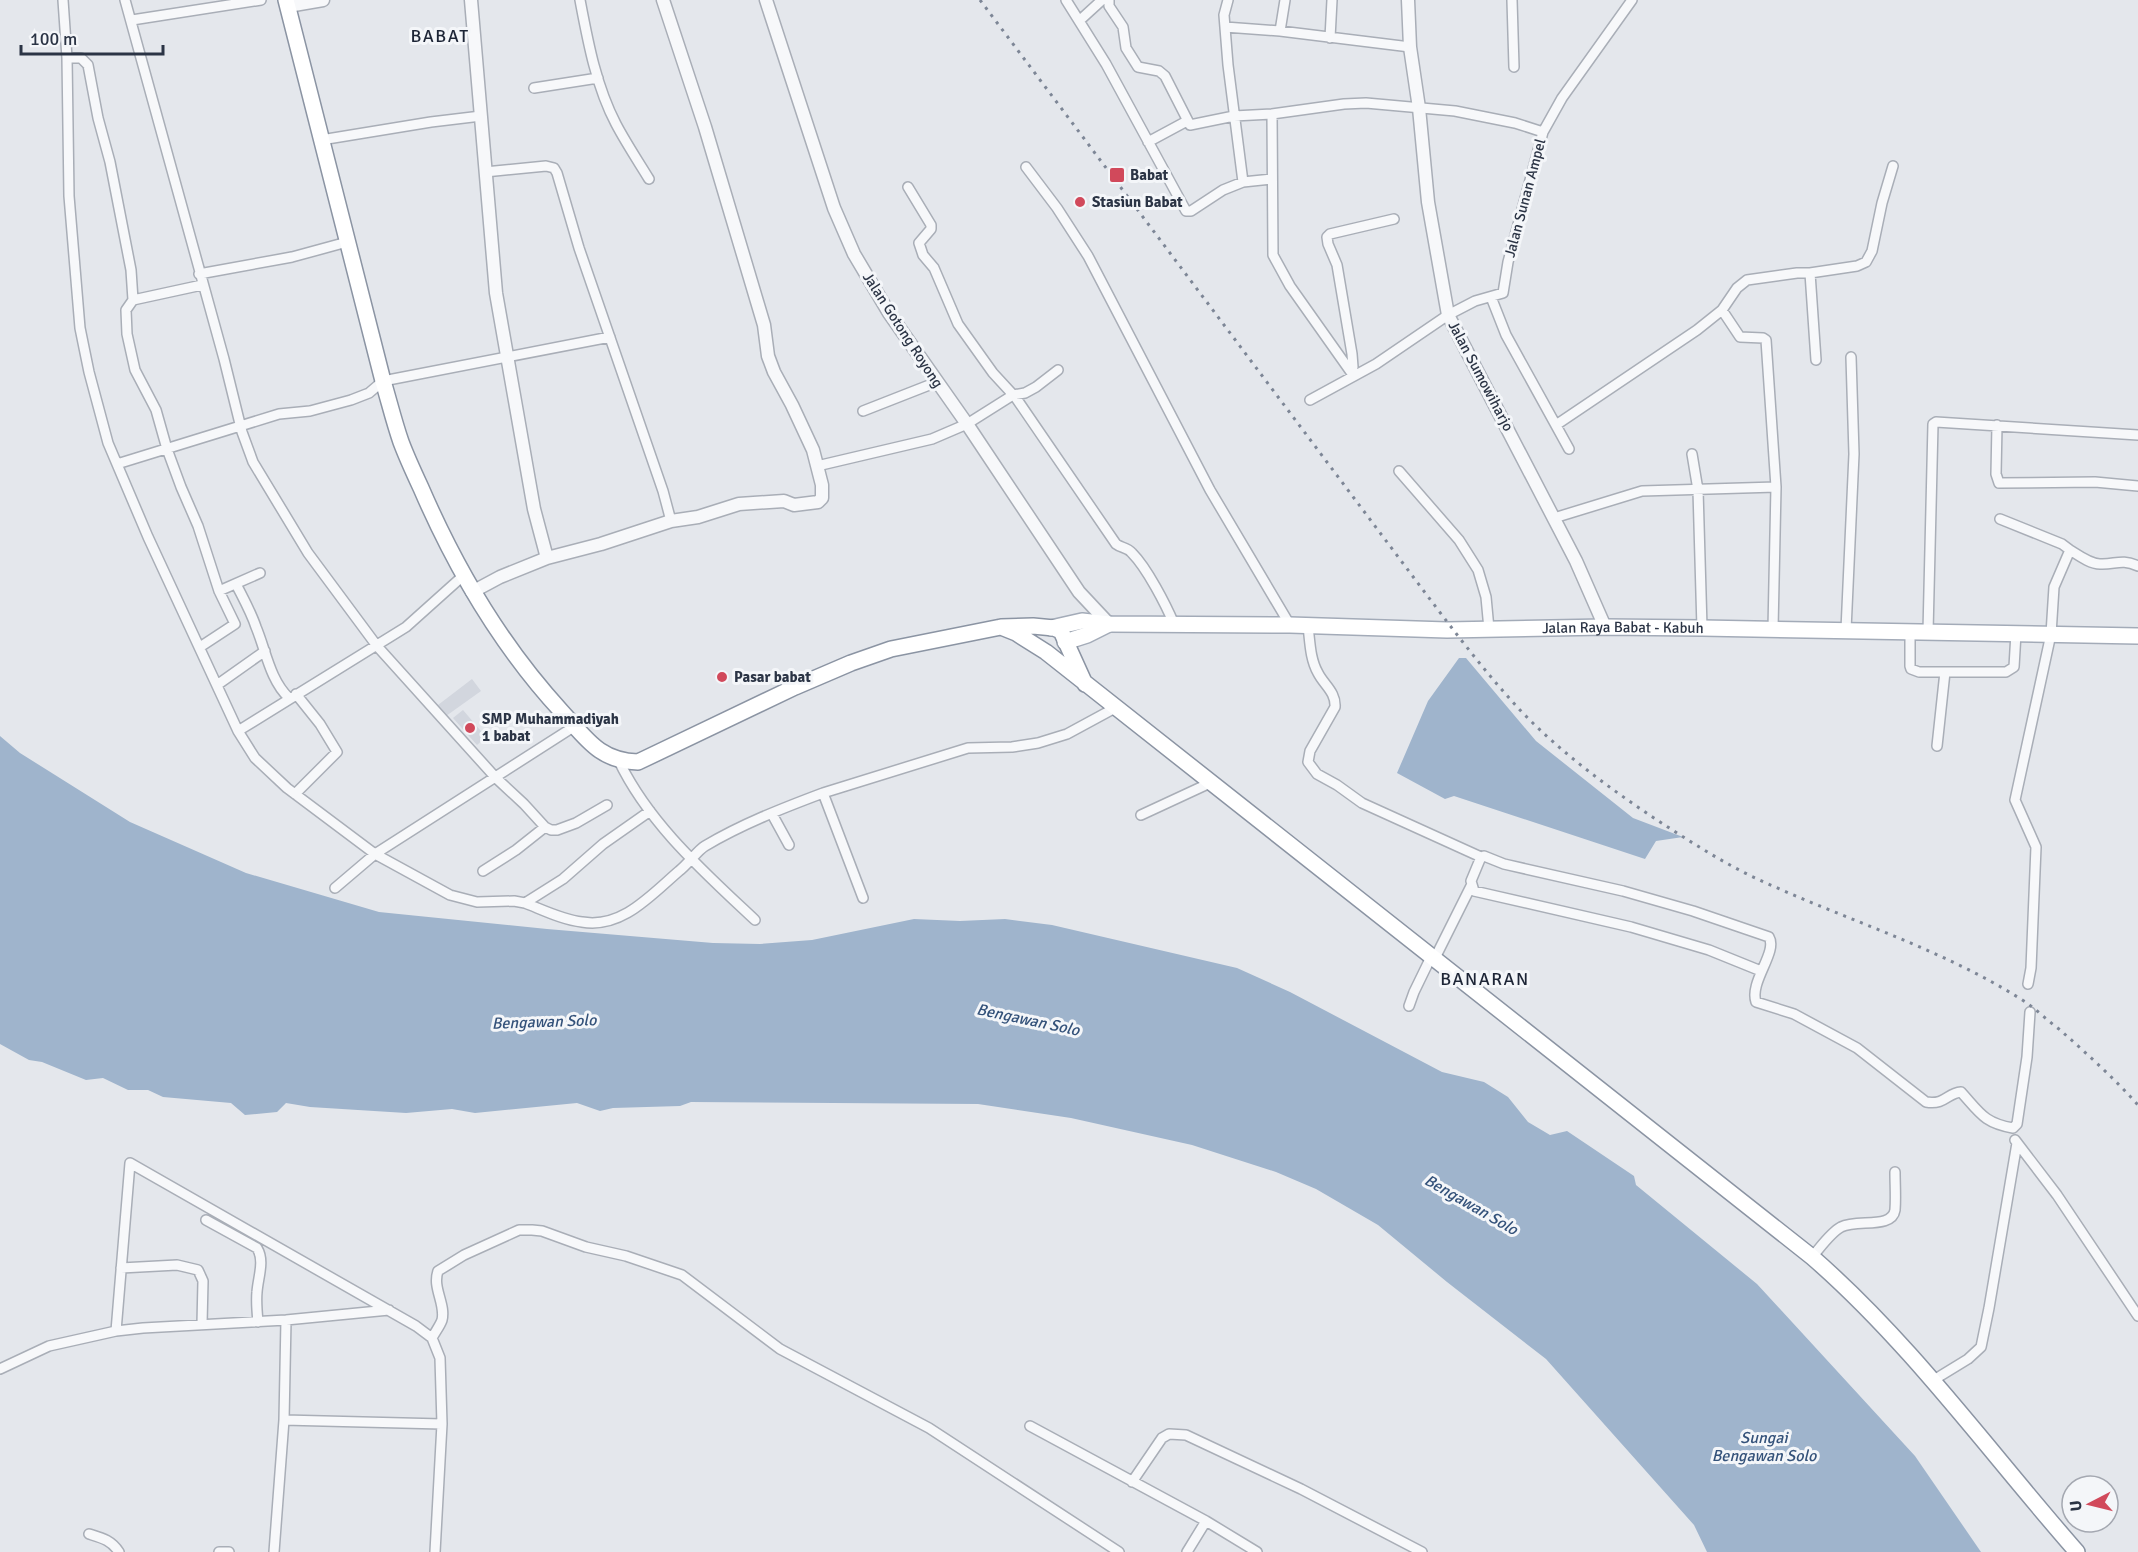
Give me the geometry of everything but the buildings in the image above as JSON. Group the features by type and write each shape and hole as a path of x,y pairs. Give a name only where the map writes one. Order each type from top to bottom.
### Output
{"main road":[{"path":"284,2 382,381 401,443 434,519 472,592 528,670 601,753 618,759"},
{"name":"Jalan Raya Babat - Kabuh","path":"618,759 639,762 651,758 753,707 851,663 891,649 1019,625 1051,628 1082,621 1109,624 1392,629 1605,627 2138,636"},
{"path":"1046,652 1058,652 1065,642 1109,624"},
{"path":"1001,627 1016,633 1046,652 1812,1257 1852,1295 1932,1381 2077,1552"},
{"path":"1046,652 1041,646 1040,638 1044,631 1051,628 1061,631 1085,684"}],"street":[{"path":"63,0 67,58 69,196 80,328 108,443 148,537 238,731 255,758 295,794 375,854 450,895 477,902 525,903 580,922 616,920 646,899 692,861 704,846 772,814 822,793 968,748 1012,747 1038,743 1067,734 1115,708"},
{"path":"125,0 224,359 240,426 253,462 308,553 377,646 496,778 545,827 557,830 576,823 607,805"},
{"path":"132,20 261,0"},
{"path":"284,2 323,0"},
{"path":"471,0 496,293 534,509 547,558"},
{"path":"580,0 598,78 615,122 649,179"},
{"path":"472,592 500,577 547,558 571,553 671,521 698,517 739,504 784,501 794,505 818,502 822,498 822,485 813,450 768,356 764,325 709,138 663,0"},
{"name":"Jalan Gotong Royong","path":"766,0 827,187 848,241 889,313 967,424 1079,592 1109,624"},
{"path":"1066,0 1106,64 1186,211 1191,211 1223,190 1243,182 1272,179"},
{"path":"1079,21 1102,0"},
{"path":"1109,0 1109,6 1123,27 1126,48 1138,67 1160,71 1165,76 1187,121 1192,125 1234,116 1272,114 1344,104 1382,104 1455,111 1505,121 1543,132"},
{"path":"1228,0 1224,15 1243,182"},
{"path":"1280,31 1285,0"},
{"path":"1330,38 1332,0"},
{"name":"Jalan Sumowiharjo","path":"1408,0 1410,47 1419,108 1428,202 1448,315 1554,518 1605,627"},
{"path":"1512,0 1514,68"},
{"name":"Jalan Sunan Ampel","path":"1491,297 1504,291 1508,262 1543,132 1562,98 1632,0"},
{"path":"1226,27 1280,31 1410,47"},
{"path":"67,58 81,58 88,64 120,212 134,300"},
{"path":"534,88 598,78"},
{"path":"1272,114 1273,255 1290,286 1352,373"},
{"path":"321,140 431,122 481,117"},
{"path":"1148,142 1187,121"},
{"path":"485,172 546,166 554,168 558,174 579,248 663,491 671,521"},
{"path":"1556,425 1698,330 1722,310 1737,288 1747,280 1857,266 1866,262 1870,258 1893,166"},
{"path":"1026,167 1057,208 1088,256 1210,490 1290,626"},
{"path":"908,187 931,225 931,230 919,243 923,255 934,268 958,324 993,373 1013,395 1116,544 1129,549 1137,559 1169,611 1174,624"},
{"path":"1352,373 1352,354 1339,272 1327,237 1330,234 1394,219"},
{"path":"199,274 292,257 347,242"},
{"path":"1810,273 1816,360"},
{"path":"202,285 134,300 126,310 127,334 135,370 156,410 167,449 198,526 219,591 235,624"},
{"path":"1310,400 1352,373 1376,364 1448,315 1475,301 1491,297 1506,335 1569,449"},
{"path":"1722,310 1740,337 1767,340 1776,487 1773,629"},
{"path":"117,464 279,414 310,411 351,400 369,393 382,381 610,337"},
{"path":"1846,630 1854,454 1851,357"},
{"path":"817,466 932,439 967,424 1013,395 1025,393 1036,387 1058,370"},
{"path":"863,411 937,382"},
{"path":"1928,632 1932,427 1936,422 2138,435"},
{"path":"1997,425 1996,474 1999,483 2095,482 2138,486"},
{"path":"1692,454 1698,490 1702,628"},
{"path":"1399,471 1459,540 1478,570 1486,597 1489,629"},
{"path":"1554,518 1642,492 1776,487"},
{"path":"2000,519 2062,544 2093,563 2102,565 2125,562 2138,566"},
{"path":"2028,984 2031,968 2036,848 2015,800 2050,634 2054,587 2070,550"},
{"path":"219,591 260,573"},
{"path":"238,731 406,627 464,575"},
{"path":"236,584 282,692 292,696 320,724 338,752 295,794"},
{"path":"200,647 235,624 256,627"},
{"path":"1308,626 1313,663 1336,700 1335,707 1310,751 1308,762 1317,774 1362,803 1481,857 1693,910 1769,937 1771,946 1754,997 1757,1003 1794,1014 1857,1048 1926,1102 1945,1101 1955,1093 1961,1092 1992,1123 2013,1128"},
{"path":"1910,631 1911,669 1919,672 2006,672 2012,669 2016,633"},
{"path":"217,685 265,651"},
{"path":"1937,746 1945,672"},
{"path":"335,888 375,854 575,726"},
{"path":"618,759 628,781 692,861 755,920"},
{"path":"1141,815 1210,783"},
{"path":"822,793 863,897"},
{"path":"525,903 563,879 603,844 650,811"},
{"path":"772,814 789,845"},
{"path":"483,871 516,850 545,827"},
{"path":"1409,1006 1432,958 1472,886 1472,876 1481,857"},
{"path":"1472,886 1477,892 1631,927 1709,950 1761,971"},
{"path":"2030,1012 2027,1057 2019,1113 2013,1128 2014,1137 2057,1195 2138,1316"},
{"path":"1932,1381 1968,1359 1981,1347 2017,1143"},
{"path":"116,1331 130,1163 389,1310 432,1338 440,1358 442,1424 435,1552"},
{"path":"1812,1257 1839,1228 1854,1223 1887,1222 1892,1217 1895,1173"},
{"path":"206,1220 257,1248 260,1252 261,1263 256,1302 258,1322"},
{"path":"432,1338 442,1320 443,1312 435,1279 438,1271 464,1255 519,1230 542,1231 586,1247 626,1256 682,1275 780,1349 919,1422 1119,1552"},
{"path":"121,1268 177,1264 198,1270 203,1281 201,1324"},
{"path":"0,1369 50,1346 116,1331 286,1320 389,1310"},
{"path":"274,1552 284,1420 286,1320"},
{"path":"284,1420 442,1424"},
{"path":"1030,1426 1206,1521 1257,1552"},
{"path":"1132,1482 1162,1438 1169,1434 1186,1435 1301,1489 1422,1552"},
{"path":"1187,1552 1206,1521"},
{"path":"89,1534 106,1539 119,1552"},
{"path":"219,1552 229,1552"}],"shaded area":[{"path":"472,679 481,691 446,716 438,705"},
{"name":"SMP Muhammadiyah 1 babat","path":"463,710 486,737 477,745 453,718"}],"water":[{"path":"1459,658 1466,658 1536,741 1633,818 1683,837 1656,841 1645,859 1454,796 1445,799 1397,773 1428,701"},
{"path":"0,736 20,753 130,822 246,873 379,912 713,943 760,944 812,940 914,919 960,921 1005,919 1052,925 1237,968 1290,992 1442,1072 1484,1082 1508,1097 1528,1122 1550,1135 1567,1131 1634,1176 1636,1185 1757,1284 1915,1456 1981,1552 1707,1552 1694,1525 1546,1359 1378,1225 1316,1189 1276,1172 1192,1145 1071,1118 978,1104 691,1102 680,1106 613,1108 600,1111 577,1103 475,1113 452,1109 406,1113 310,1107 286,1103 277,1112 245,1115 231,1103 163,1097 148,1090 128,1090 103,1078 86,1080 42,1062 29,1060 0,1044"}],"railway":[{"path":"980,0 1452,629 1535,725 1583,767 1617,792 1724,862 1784,891 1926,949 1994,983 2027,1003 2090,1056 2138,1105"}],"place":[{"name":"Babat","path":"1117,175"},
{"name":"Stasiun Babat","path":"1080,202"},
{"name":"Pasar babat","path":"722,677"},
{"name":"SMP Muhammadiyah 1 babat","path":"470,728"}],"district":[{"name":"BABAT","path":"440,36"},
{"name":"BANARAN","path":"1485,979"}],"water label":[{"name":"Bengawan Solo","path":"1028,1020"},
{"name":"Bengawan Solo","path":"544,1022"},
{"name":"Bengawan Solo","path":"1471,1205"},
{"name":"Sungai Bengawan Solo","path":"1764,1447"}]}
